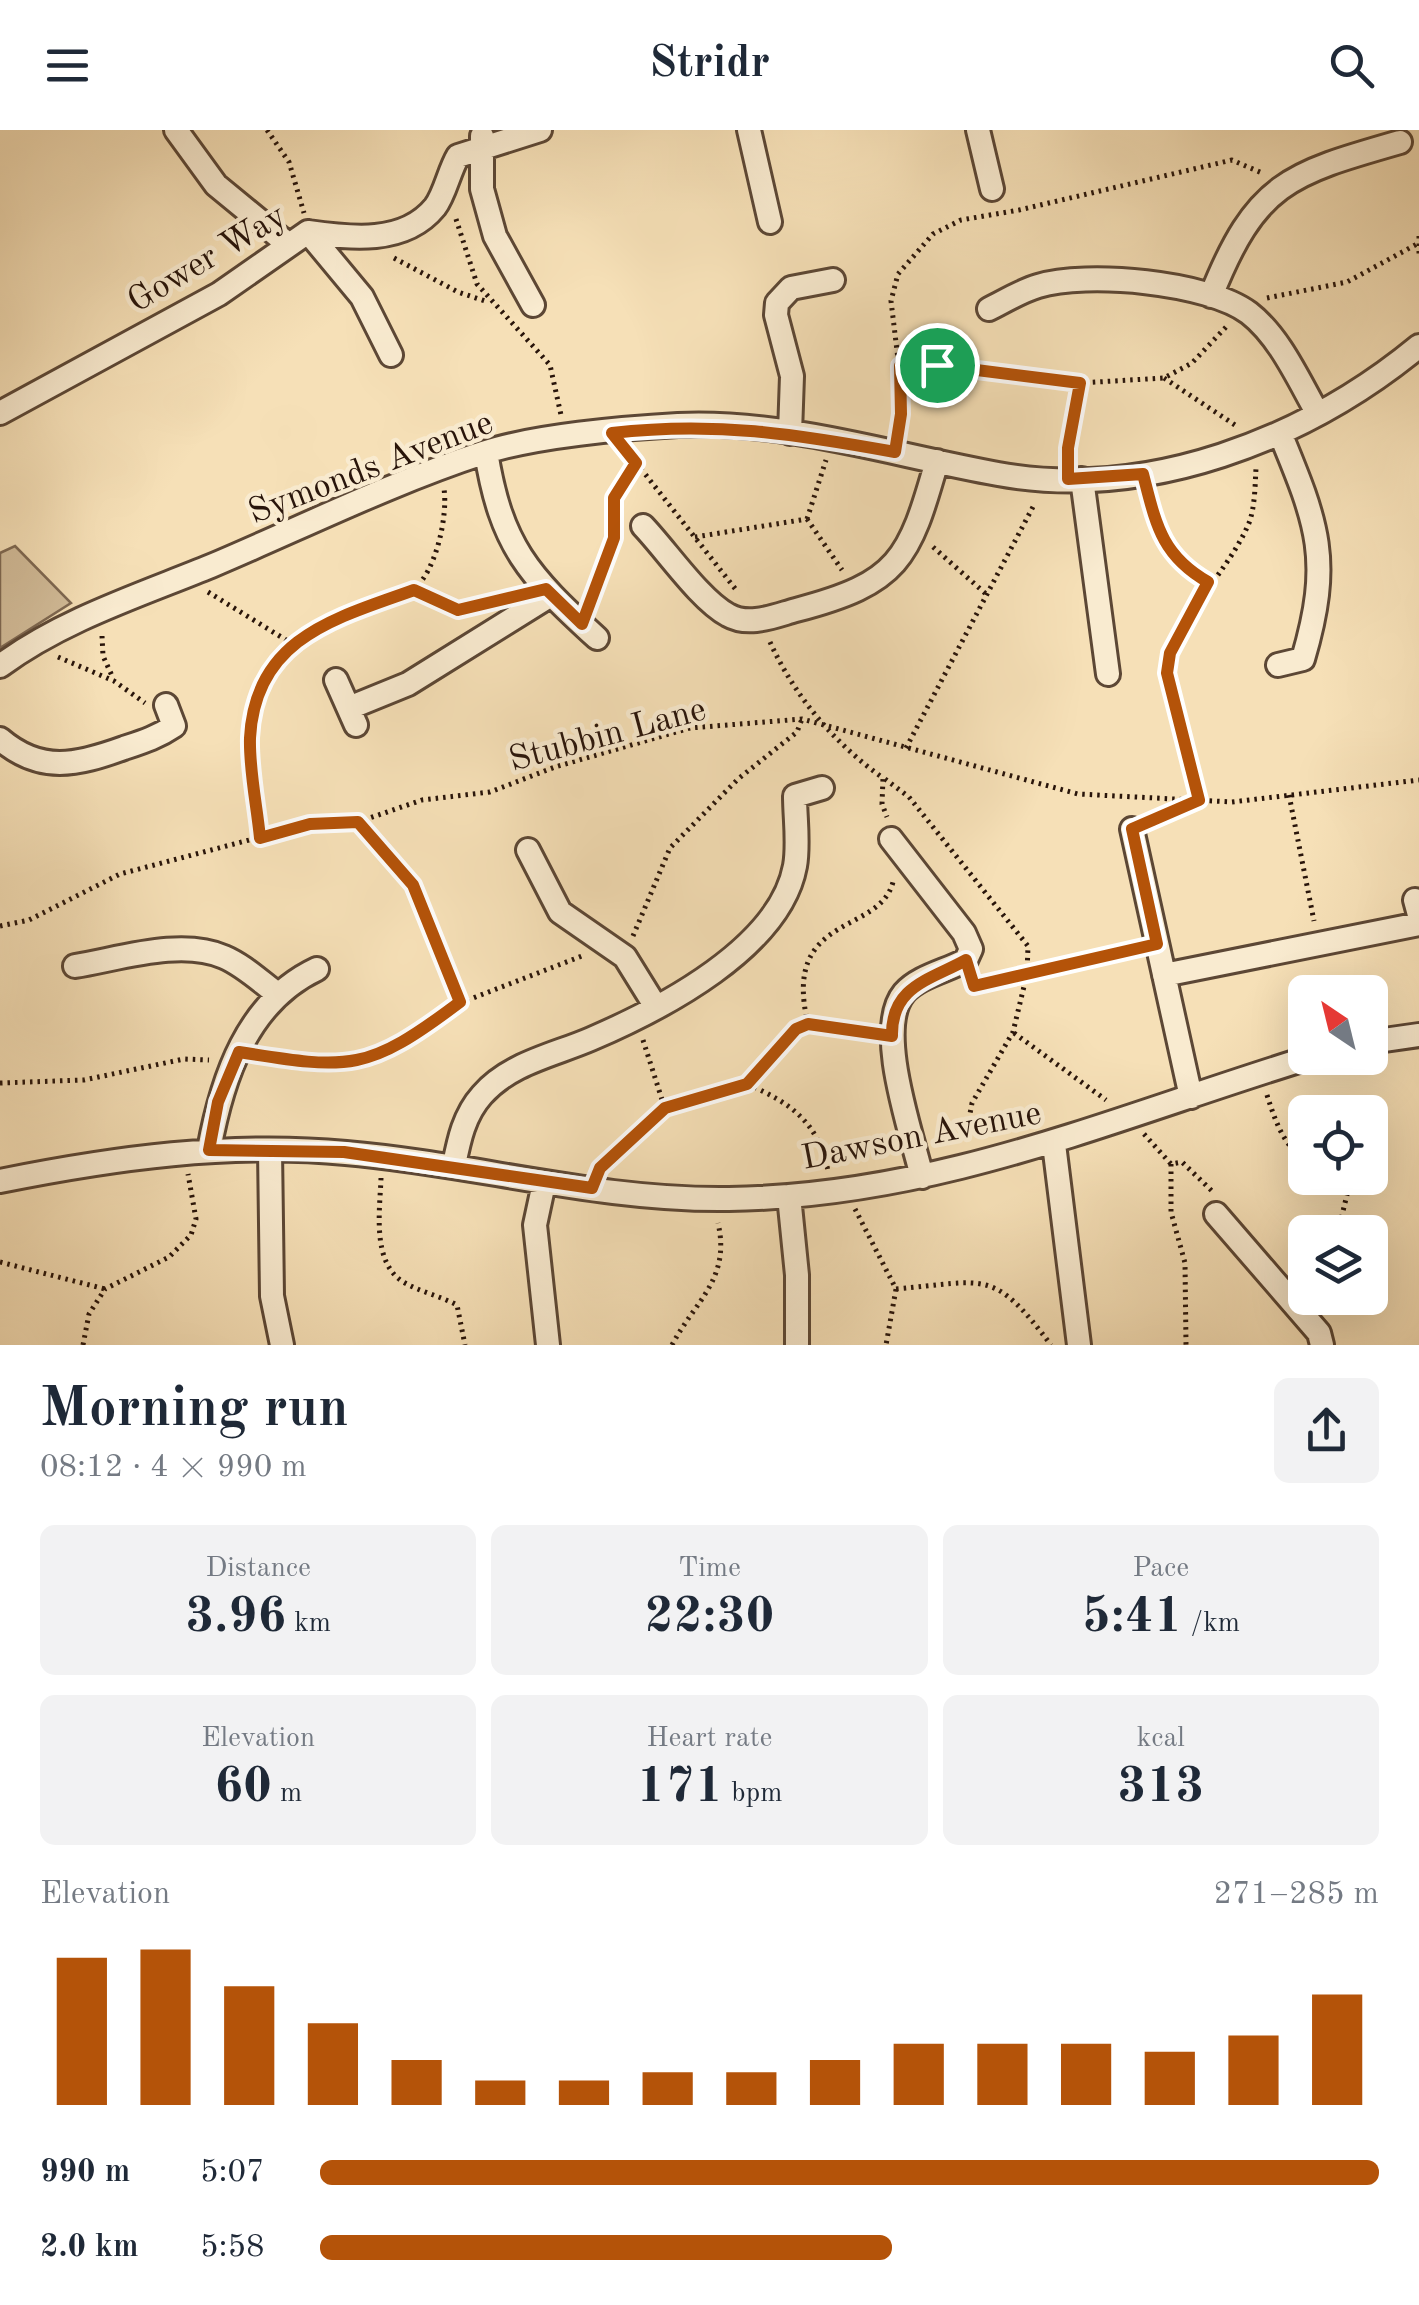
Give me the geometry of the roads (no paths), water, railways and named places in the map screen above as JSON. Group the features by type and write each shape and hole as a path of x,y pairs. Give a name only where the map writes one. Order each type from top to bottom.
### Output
{"street":[{"path":"176,130 216,184 298,239 362,296 391,355"},
{"name":"Gower Way","path":"0,413 218,294 298,239 364,238 404,230 436,206 445,178 458,156 482,138 540,130"},
{"path":"749,130 770,222"},
{"path":"978,130 992,189"},
{"path":"1211,296 1232,241 1250,214 1275,190 1326,163 1398,136 1409,164"},
{"path":"482,138 482,189 495,236 533,305"},
{"path":"790,433 792,376 776,315 777,303 791,288 833,280"},
{"path":"989,309 1040,285 1080,280 1126,282 1211,296 1242,309 1280,350 1318,414"},
{"name":"Symonds Avenue","path":"0,666 101,612 486,452 678,425 790,433 1002,475 1075,479 1143,474 1206,461 1280,433 1360,391 1419,346"},
{"path":"1278,665 1303,659 1318,611 1322,572 1313,524 1280,433"},
{"path":"486,452 502,525 552,595 589,631"},
{"path":"643,526 720,610 744,621 760,620 857,592 890,570 916,532 936,461"},
{"path":"1075,479 1108,674"},
{"path":"336,680 353,716 552,595"},
{"path":"0,740 29,759 52,766 81,763 161,736 174,726 166,705"},
{"path":"454,1166 468,1113 493,1085 526,1064 646,1012 732,958 763,929 783,900 795,865 794,796 822,788"},
{"path":"1132,829 1191,1097"},
{"path":"891,840 964,934 971,950 966,960 917,982 903,994 894,1010 892,1036 922,1177"},
{"path":"528,850 560,912 610,946 641,976 646,1012"},
{"path":"1164,975 1419,924"},
{"path":"74,966 178,950 200,952 231,960 276,993"},
{"path":"209,1150 218,1102 234,1061 276,993 318,969"},
{"path":"1388,1039 1419,1034"},
{"name":"Dawson Avenue","path":"0,1181 209,1150 270,1150 382,1157 592,1188 712,1198 839,1192 922,1177 1054,1144 1288,1065"},
{"path":"1054,1144 1079,1345"},
{"path":"270,1150 272,1342"},
{"path":"544,1182 535,1225 548,1345"},
{"path":"789,1196 797,1275 797,1345"},
{"path":"1216,1214 1318,1333 1322,1345"}]}
